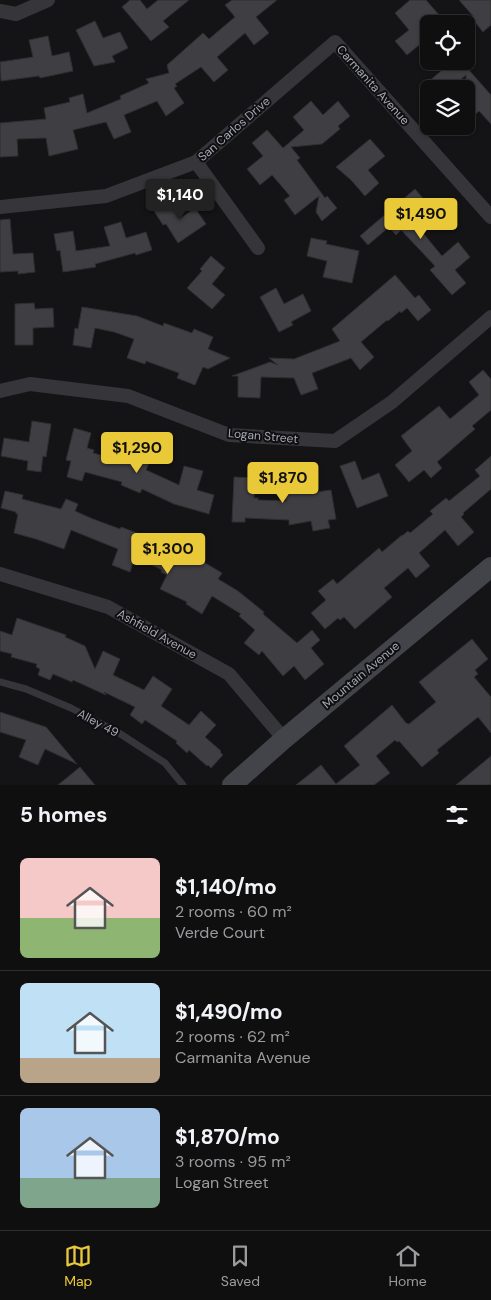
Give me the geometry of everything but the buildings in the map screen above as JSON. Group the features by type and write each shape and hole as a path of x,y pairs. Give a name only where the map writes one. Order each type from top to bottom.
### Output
{"street":[{"path":"0,11 16,14 48,0"},
{"name":"San Carlos Drive","path":"0,207 106,196 196,162 335,42"},
{"name":"Carmanita Avenue","path":"335,42 491,217"},
{"path":"196,162 258,248"},
{"name":"Logan Street","path":"0,391 30,384 128,396 229,435 335,441 392,402 491,316"},
{"name":"Mountain Avenue","path":"232,785 284,739 491,567"},
{"name":"Ashfield Avenue","path":"0,574 108,607 229,674 284,739"}],"lane":[{"name":"Alley 49","path":"0,682 26,689 71,708 119,733 165,763 183,785"}]}
